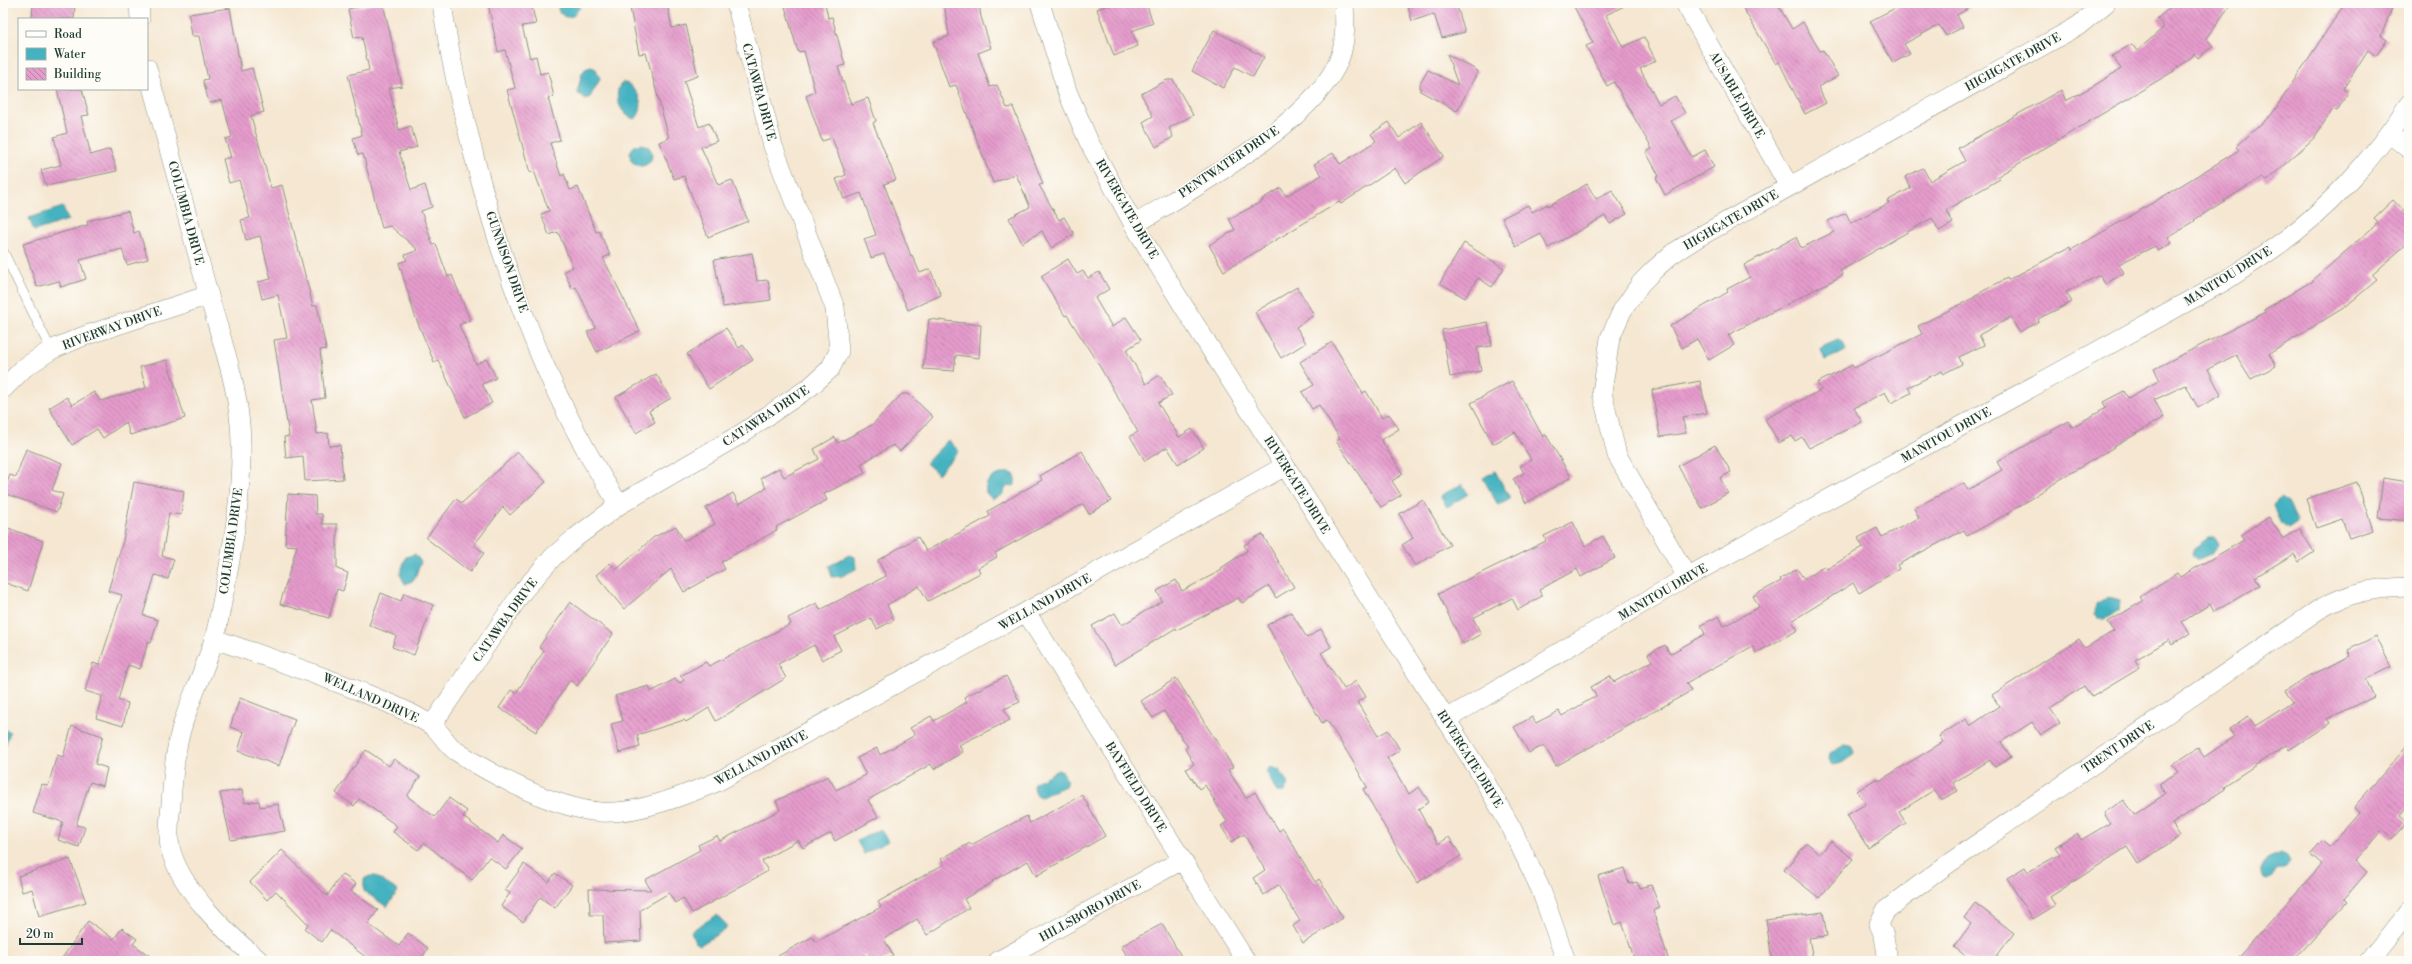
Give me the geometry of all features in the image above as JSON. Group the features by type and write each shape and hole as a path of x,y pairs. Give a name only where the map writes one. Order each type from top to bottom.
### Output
{"street":[{"path":"139,3 140,18"},
{"name":"GUNNISON DRIVE","path":"442,3 462,109 494,231 511,280 556,390 584,447 619,504"},
{"name":"CATAWBA DRIVE","path":"432,725 523,591 553,557 619,504 766,418 810,387 830,369 839,351 835,308 773,146 736,3"},
{"name":"RIVERGATE DRIVE","path":"1040,3 1067,91 1089,142 1134,225 1445,720 1479,771 1512,828 1541,890 1566,961"},
{"name":"PENTWATER DRIVE","path":"1134,225 1268,140 1314,96 1331,77 1341,57 1345,30 1344,3"},
{"name":"AUSABLE DRIVE","path":"1685,3 1789,186"},
{"name":"HIGHGATE DRIVE","path":"1687,577 1617,455 1602,393 1610,338 1614,325 1641,283 1672,254 1789,186 2078,26 2106,3"},
{"name":"COLUMBIA DRIVE","path":"148,72 232,376 241,441 240,492 235,529 214,639 177,743 173,770 168,830 170,847 179,870 205,906 224,930 260,961"},
{"name":"MANITOU DRIVE","path":"1445,720 1687,577 2223,282 2275,248 2315,214 2346,184 2390,134 2409,104"},
{"path":"2390,134 2409,149"},
{"name":"RIVERWAY DRIVE","path":"3,389 24,368 52,350 84,336 209,295"},
{"name":"WELLAND DRIVE","path":"214,639 305,670 384,701 432,725 454,750 518,787 575,807 601,812 654,805 717,782 1026,612 1285,466"},
{"name":"TRENT DRIVE","path":"1888,961 1884,936 1879,924 1886,910 1945,866 2318,610 2355,592 2381,588 2409,588"},
{"name":"BAYFIELD DRIVE","path":"1026,612 1246,961"},
{"name":"HILLSBORO DRIVE","path":"998,961 1182,860"},
{"path":"2369,961 2409,910"}],"lane":[{"path":"3,251 52,350"}],"water":[{"path":"557,3 579,3 580,7 573,16 565,17 559,12"},
{"path":"591,67 596,69 600,79 590,97 586,99 577,93 582,73 585,69"},
{"path":"623,82 633,88 639,98 640,109 639,114 635,119 630,117 621,109 619,103 619,86"},
{"path":"637,144 645,144 652,151 652,159 645,166 637,166 630,159 630,151"},
{"path":"63,207 68,220 34,231 29,218"},
{"path":"1838,340 1843,342 1846,351 1825,360 1821,350 1824,346"},
{"path":"948,440 959,451 938,474 926,463"},
{"path":"1495,471 1510,498 1498,505 1483,478"},
{"path":"1009,472 1015,475 1015,485 1006,487 1002,495 992,499 986,493 987,483 989,480 1000,474"},
{"path":"1462,484 1468,494 1447,507 1440,496"},
{"path":"2281,498 2288,502 2297,520 2297,523 2288,529 2282,524 2274,507 2277,501"},
{"path":"2208,538 2215,538 2219,545 2203,559 2196,560 2192,555 2194,548"},
{"path":"415,554 421,562 414,580 405,584 400,574 406,557"},
{"path":"849,555 855,557 856,569 842,576 832,577 829,566"},
{"path":"2109,597 2120,600 2119,609 2104,619 2099,619 2095,615 2096,605"},
{"path":"3,729 10,732 3,752"},
{"path":"1845,745 1851,746 1854,752 1853,755 1839,764 1832,765 1829,758 1830,753"},
{"path":"1270,767 1280,770 1288,784 1284,792 1277,792 1266,771"},
{"path":"1058,770 1063,772 1067,781 1065,786 1041,797 1037,795 1033,787 1034,783"},
{"path":"880,829 888,841 864,854 857,841"},
{"path":"2281,853 2287,856 2290,862 2286,868 2276,871 2273,877 2267,880 2263,879 2260,869 2267,859"},
{"path":"370,876 375,876 398,891 387,907 364,891 364,879"},
{"path":"717,915 726,924 726,929 700,945 695,942 691,931"}],"building":[{"path":"33,3 75,3 74,18 32,18"},
{"path":"383,3 402,86 389,88 399,130 411,126 417,147 399,152 411,190 425,185 432,207 421,211 433,245 436,244 448,277 452,275 470,320 459,325 476,364 487,359 496,378 482,384 492,403 465,417 438,360 434,362 415,316 399,263 407,260 405,255 418,250 390,226 382,228 363,154 358,155 353,138 362,135 348,75 369,70 362,37 354,38 348,9"},
{"path":"488,3 531,3 536,24 522,26 530,58 536,56 540,74 548,72 554,97 548,98 560,140 550,143 561,176 564,174 570,190 578,187 596,232 599,231 610,255 603,258 640,331 597,352 587,332 596,328 576,287 572,289 564,271 573,267 558,232 549,235 541,214 549,211 534,171 530,173 507,90 515,88 505,50 498,52"},
{"path":"658,3 667,3 672,28 686,25 698,76 684,81 699,127 709,123 717,141 701,147 718,185 732,180 748,221 708,237 684,176 674,179 659,142 669,138 646,53 639,54 630,8"},
{"path":"784,3 825,3 828,18 832,17 845,65 838,67 851,104 868,98 876,121 873,123 896,180 884,184 911,256 912,255 920,273 930,269 941,295 908,310 884,254 871,258 864,239 876,235 861,193 844,199 836,179 846,175 832,138 822,141 806,96 815,92 804,51 798,52"},
{"path":"944,3 979,3 981,17 991,48 978,53 990,87 997,85 1007,108 1013,107 1043,184 1039,185 1059,220 1064,217 1074,234 1051,248 1042,231 1022,243 1009,218 1030,207 1016,174 993,183 956,85 949,87 933,42 949,36"},
{"path":"1115,3 1146,3 1153,23 1132,31 1138,46 1114,56 1097,9"},
{"path":"1407,3 1456,3 1465,32 1442,38 1434,14 1412,21"},
{"path":"1572,3 1630,3 1606,15 1623,47 1644,37 1656,61 1640,69 1659,104 1675,96 1685,113 1671,121 1692,157 1705,150 1714,167 1665,195 1656,178 1659,176 1646,152 1652,149 1614,82 1607,86 1586,46 1593,43"},
{"path":"1740,3 1777,3 1792,29 1803,22 1820,51 1823,50 1838,76 1818,87 1826,103 1805,114 1779,62 1776,64"},
{"path":"1905,3 1978,3 1957,15 1963,27 1946,36 1939,25 1904,44 1910,54 1893,63 1870,21"},
{"path":"2175,3 2232,3 2206,38 2213,46 2198,58 2195,54 2174,71 1998,176 2000,179 1946,210 1953,223 1939,231 1932,218 1840,271 1843,275 1728,335 1734,345 1709,360 1697,339 1682,348 1670,326 1728,292 1727,289 1750,277 1744,265 1796,237 1801,248 1834,232 1828,221 1846,213 1851,223 1889,203 1887,201 1911,188 1905,177 1923,168 1930,181 1965,161 1958,148 2061,90 2066,101 2095,85 2121,69 2112,56 2132,44 2137,51 2164,27 2157,19"},
{"path":"2345,3 2394,3 2381,36 2387,40 2376,56 2368,50 2343,89 2348,92 2337,111 2333,109 2314,138 2266,181 2262,177 2194,220 2195,221 2168,237 2172,243 2158,251 2155,246 2119,264 2124,273 2105,284 2100,275 2066,292 2072,302 2038,319 2039,322 2019,332 2011,317 1979,335 1984,345 1959,357 1962,364 1943,374 1942,371 1908,387 1911,393 1891,403 1885,392 1854,408 1862,422 1809,448 1802,437 1795,441 1792,436 1779,443 1765,419 1821,390 1817,383 1852,365 1854,368 1922,334 1918,326 1975,297 1974,296 2007,278 2008,280 2070,247 2071,250 2136,213 2239,150 2236,147 2272,114"},
{"path":"230,8 241,71 252,68 264,112 251,116 271,188 282,185 313,306 317,305 326,349 320,350 325,398 312,400 317,434 328,433 329,446 340,445 343,479 305,481 303,456 286,458 284,437 289,436 274,340 287,338 278,295 262,299 258,282 271,279 260,236 246,240 241,220 250,218 239,180 229,183 223,159 231,157 225,139 232,137 222,100 209,103 203,80 208,79 199,36 192,36 189,14"},
{"path":"1214,30 1264,57 1253,77 1235,67 1223,88 1192,71"},
{"path":"1447,54 1478,71 1457,111 1420,91 1420,84 1428,70 1458,85"},
{"path":"1167,80 1173,80 1193,115 1169,128 1173,137 1156,147 1143,122 1153,116 1141,94"},
{"path":"57,90 82,90 89,115 81,116 91,155 110,149 117,171 46,186 41,170 61,165 54,137 67,133"},
{"path":"1389,122 1399,138 1421,122 1444,156 1405,183 1395,168 1341,204 1339,202 1224,271 1209,245 1235,230 1229,219 1263,201 1262,199 1281,188 1286,196 1322,175 1314,164 1333,153 1340,164 1376,141 1371,134"},
{"path":"1587,184 1596,199 1612,190 1627,214 1610,224 1605,216 1548,248 1541,234 1516,247 1502,218 1528,205 1532,212 1548,204 1548,206"},
{"path":"2393,200 2409,217 2409,242 2372,275 2377,280 2345,307 2269,354 2276,366 2251,379 2236,355 2208,369 2221,395 2198,408 2186,385 2154,400 2164,417 2061,479 2010,512 1967,536 1964,530 1897,565 1899,569 1859,593 1853,583 1792,621 1798,630 1756,653 1753,646 1686,683 1691,691 1556,766 1544,745 1529,753 1514,727 1532,717 1536,723 1559,711 1562,716 1596,696 1591,687 1610,676 1614,682 1652,661 1648,654 1665,645 1670,654 1705,634 1701,625 1719,616 1724,626 1759,607 1753,596 1781,581 1780,579 1797,569 1804,579 1825,566 1827,569 1863,547 1858,538 1877,528 1882,537 1919,518 1914,508 1964,483 1968,490 2002,470 1997,462 2069,421 2072,427 2106,408 2103,402 2124,391 2128,398 2160,380 2154,369 2266,312 2264,310 2312,281 2378,223 2374,218"},
{"path":"128,211 134,233 139,231 148,259 127,265 122,249 80,260 86,279 61,287 59,281 37,287 23,244 88,225 87,221"},
{"path":"1464,243 1504,268 1492,287 1478,278 1465,298 1440,283"},
{"path":"752,253 757,281 768,280 771,300 723,307 714,260"},
{"path":"1068,259 1077,274 1083,271 1088,278 1099,272 1109,289 1095,298 1112,327 1126,317 1141,340 1126,350 1146,384 1160,375 1172,395 1158,403 1179,437 1192,429 1204,448 1178,464 1167,447 1145,461 1130,436 1138,432 1100,367 1067,315 1065,316 1041,276"},
{"path":"1297,287 1314,315 1296,327 1306,343 1281,358 1255,312"},
{"path":"929,319 981,325 979,358 956,355 954,371 923,369"},
{"path":"1488,322 1492,346 1477,348 1481,371 1450,377 1442,330"},
{"path":"726,328 739,348 743,345 753,360 709,389 687,354"},
{"path":"1332,342 1363,393 1366,391 1382,418 1389,414 1399,429 1381,440 1403,474 1392,481 1401,495 1381,507 1336,441 1340,439 1319,405 1312,409 1302,392 1314,385 1300,362"},
{"path":"167,360 185,418 130,435 126,422 103,438 97,429 72,445 49,408 67,397 72,405 94,392 100,401 146,388 140,367"},
{"path":"656,374 671,398 649,411 655,422 636,433 616,397"},
{"path":"1512,381 1543,437 1546,435 1571,477 1526,503 1513,479 1524,473 1520,466 1531,460 1515,432 1493,444 1471,403"},
{"path":"1700,381 1707,413 1682,417 1686,433 1660,437 1652,390"},
{"path":"902,394 909,394 933,417 900,451 893,445 861,464 865,473 824,494 827,500 776,527 777,530 721,562 725,569 684,592 671,569 624,609 596,575 610,563 616,570 654,537 676,526 684,541 715,524 706,508 733,493 739,504 766,488 761,478 779,468 784,477 819,459 814,449 835,437 838,443 872,425"},
{"path":"1715,445 1731,472 1720,478 1728,493 1702,508 1678,466"},
{"path":"26,449 62,463 52,490 63,494 57,512 3,493 10,475 16,477"},
{"path":"1082,451 1111,501 1089,514 1083,504 995,553 997,557 978,568 980,573 928,601 919,586 887,605 894,620 877,629 871,618 834,637 841,650 822,660 814,645 778,664 786,678 716,721 709,708 686,722 684,720 637,735 640,747 619,753 611,724 623,721 615,696 649,686 651,692 675,679 680,683 684,680 680,676 706,662 709,666 791,624 788,618 817,603 820,610 886,576 878,560 918,537 926,551 990,516 988,511 1042,480 1040,476"},
{"path":"518,452 546,482 510,515 503,507 474,545 484,553 470,572 426,538 456,499 462,503"},
{"path":"2383,478 2409,482 2409,521 2378,518"},
{"path":"134,482 184,491 181,515 169,513 162,556 174,559 168,579 155,575 143,615 158,620 151,643 148,642 140,669 128,665 118,700 128,703 123,726 96,718 102,696 85,691 93,663 99,665 122,595 108,591 123,541"},
{"path":"2357,482 2373,530 2349,538 2342,519 2316,528 2306,499"},
{"path":"288,494 315,496 316,514 322,514 322,524 337,524 337,569 348,573 343,591 337,589 329,618 280,604 297,546 285,545"},
{"path":"1423,500 1450,545 1415,566 1402,545 1413,538 1399,514"},
{"path":"2269,517 2283,539 2300,529 2314,552 2299,562 2294,554 2255,577 2260,585 2214,612 2210,604 2182,622 2190,633 2172,645 2169,640 2135,660 2140,668 2092,697 2084,686 2050,708 2060,723 2041,735 2032,722 2001,742 2011,757 1995,767 1990,760 1953,783 1958,791 1941,800 1934,790 1899,812 1906,823 1868,848 1847,815 1866,804 1857,791 1877,778 1879,781 1943,742 1939,736 1966,719 1970,726 1999,706 1992,695 2079,639 2085,648 2114,631 2108,622 2143,601 2140,597 2177,573 2180,577 2244,540 2241,535"},
{"path":"1573,522 1585,546 1603,536 1615,558 1581,577 1577,569 1539,590 1542,596 1518,610 1512,598 1473,618 1481,634 1463,644 1438,594 1546,541 1544,536"},
{"path":"8,528 43,541 28,591 3,582 3,542"},
{"path":"1262,534 1294,587 1276,598 1269,586 1242,603 1238,598 1177,630 1176,628 1115,665 1092,626 1115,613 1122,625 1162,601 1157,591 1176,580 1182,591 1222,570 1221,568 1247,551 1244,545"},
{"path":"381,593 401,601 404,593 433,605 414,655 392,647 396,636 369,625"},
{"path":"570,602 613,634 577,686 570,680 536,732 499,708 511,690 516,693 544,651 539,647"},
{"path":"1291,612 1307,638 1321,629 1331,647 1321,653 1344,689 1356,681 1366,697 1357,702 1378,736 1388,730 1400,750 1387,758 1409,794 1419,787 1429,802 1418,809 1438,844 1449,837 1461,856 1417,883 1363,789 1367,787 1352,760 1327,720 1322,723 1267,625"},
{"path":"2376,636 2391,667 2366,679 2374,697 2327,719 2330,723 2289,750 2286,745 2224,786 2225,789 2172,824 2180,836 2138,864 2127,847 2050,897 2055,905 2032,919 2007,878 2025,867 2028,872 2060,854 2055,847 2077,833 2081,840 2110,823 2104,813 2123,800 2134,815 2165,794 2159,784 2178,772 2172,765 2198,748 2204,757 2234,737 2229,729 2248,716 2255,726 2293,702 2285,691 2308,676 2351,656 2348,650"},
{"path":"1006,676 1020,702 1004,709 1010,720 959,745 963,752 934,769 931,764 868,800 878,817 835,841 831,833 803,848 798,840 762,861 768,871 692,913 683,898 675,903 669,893 640,910 641,941 604,943 603,915 590,915 589,889 651,890 645,880 700,850 698,845 717,836 720,841 780,810 776,801 828,776 836,790 866,775 857,758 877,748 880,755 915,735 910,728 931,716 934,721 967,702 964,697"},
{"path":"1176,678 1233,767 1228,770 1246,798 1255,792 1279,831 1283,828 1315,882 1319,879 1343,918 1303,943 1293,926 1300,921 1278,885 1264,895 1253,878 1265,870 1244,834 1231,842 1221,826 1227,822 1205,785 1199,789 1186,769 1194,764 1185,749 1188,747 1164,711 1153,718 1141,701"},
{"path":"240,698 295,719 279,766 238,751 244,732 230,727"},
{"path":"72,726 103,736 95,764 107,768 103,786 90,782 76,825 85,827 79,847 58,840 63,822 33,813 42,784 48,786 57,755 63,757"},
{"path":"2409,744 2409,805 2400,816 2407,822 2392,839 2382,830 2355,861 2367,872 2344,899 2347,902 2293,961 2235,961 2322,864 2310,854 2322,841 2329,847 2360,812 2354,807"},
{"path":"366,750 389,766 394,759 420,777 407,796 435,817 449,798 467,811 463,817 498,843 503,835 522,849 506,869 489,857 472,880 424,843 418,850 393,832 397,826 359,799 354,806 336,793"},
{"path":"242,790 245,803 259,801 260,807 278,804 285,831 231,840 220,793"},
{"path":"1082,795 1105,836 1036,876 1028,861 992,881 993,882 964,899 969,908 927,935 917,919 884,939 893,955 883,961 869,961 865,955 854,961 769,961 812,937 816,942 881,907 878,902 944,864 941,859 970,843 971,845 1027,816 1030,823"},
{"path":"1831,841 1853,859 1819,898 1784,870 1807,843 1820,854"},
{"path":"282,850 327,896 342,874 356,884 351,891 378,910 368,924 399,946 408,933 428,948 420,961 371,961 330,930 322,942 305,929 308,924 276,891 267,900 250,882"},
{"path":"70,859 86,902 39,916 32,889 22,892 18,876"},
{"path":"524,864 549,882 555,873 572,885 555,908 540,897 523,922 501,906 510,893 505,890"},
{"path":"1624,868 1629,884 1637,882 1640,888 1651,885 1660,908 1653,911 1669,961 1635,961 1622,922 1614,925 1598,876"},
{"path":"1975,903 2014,933 1993,961 1972,961 1954,947 1971,924 1964,918"},
{"path":"1823,912 1827,936 1809,938 1813,960 1772,961 1766,920"},
{"path":"88,921 114,939 122,928 137,939 133,944 157,961 60,961"},
{"path":"1162,924 1181,956 1172,961 1130,961 1121,946"}]}
